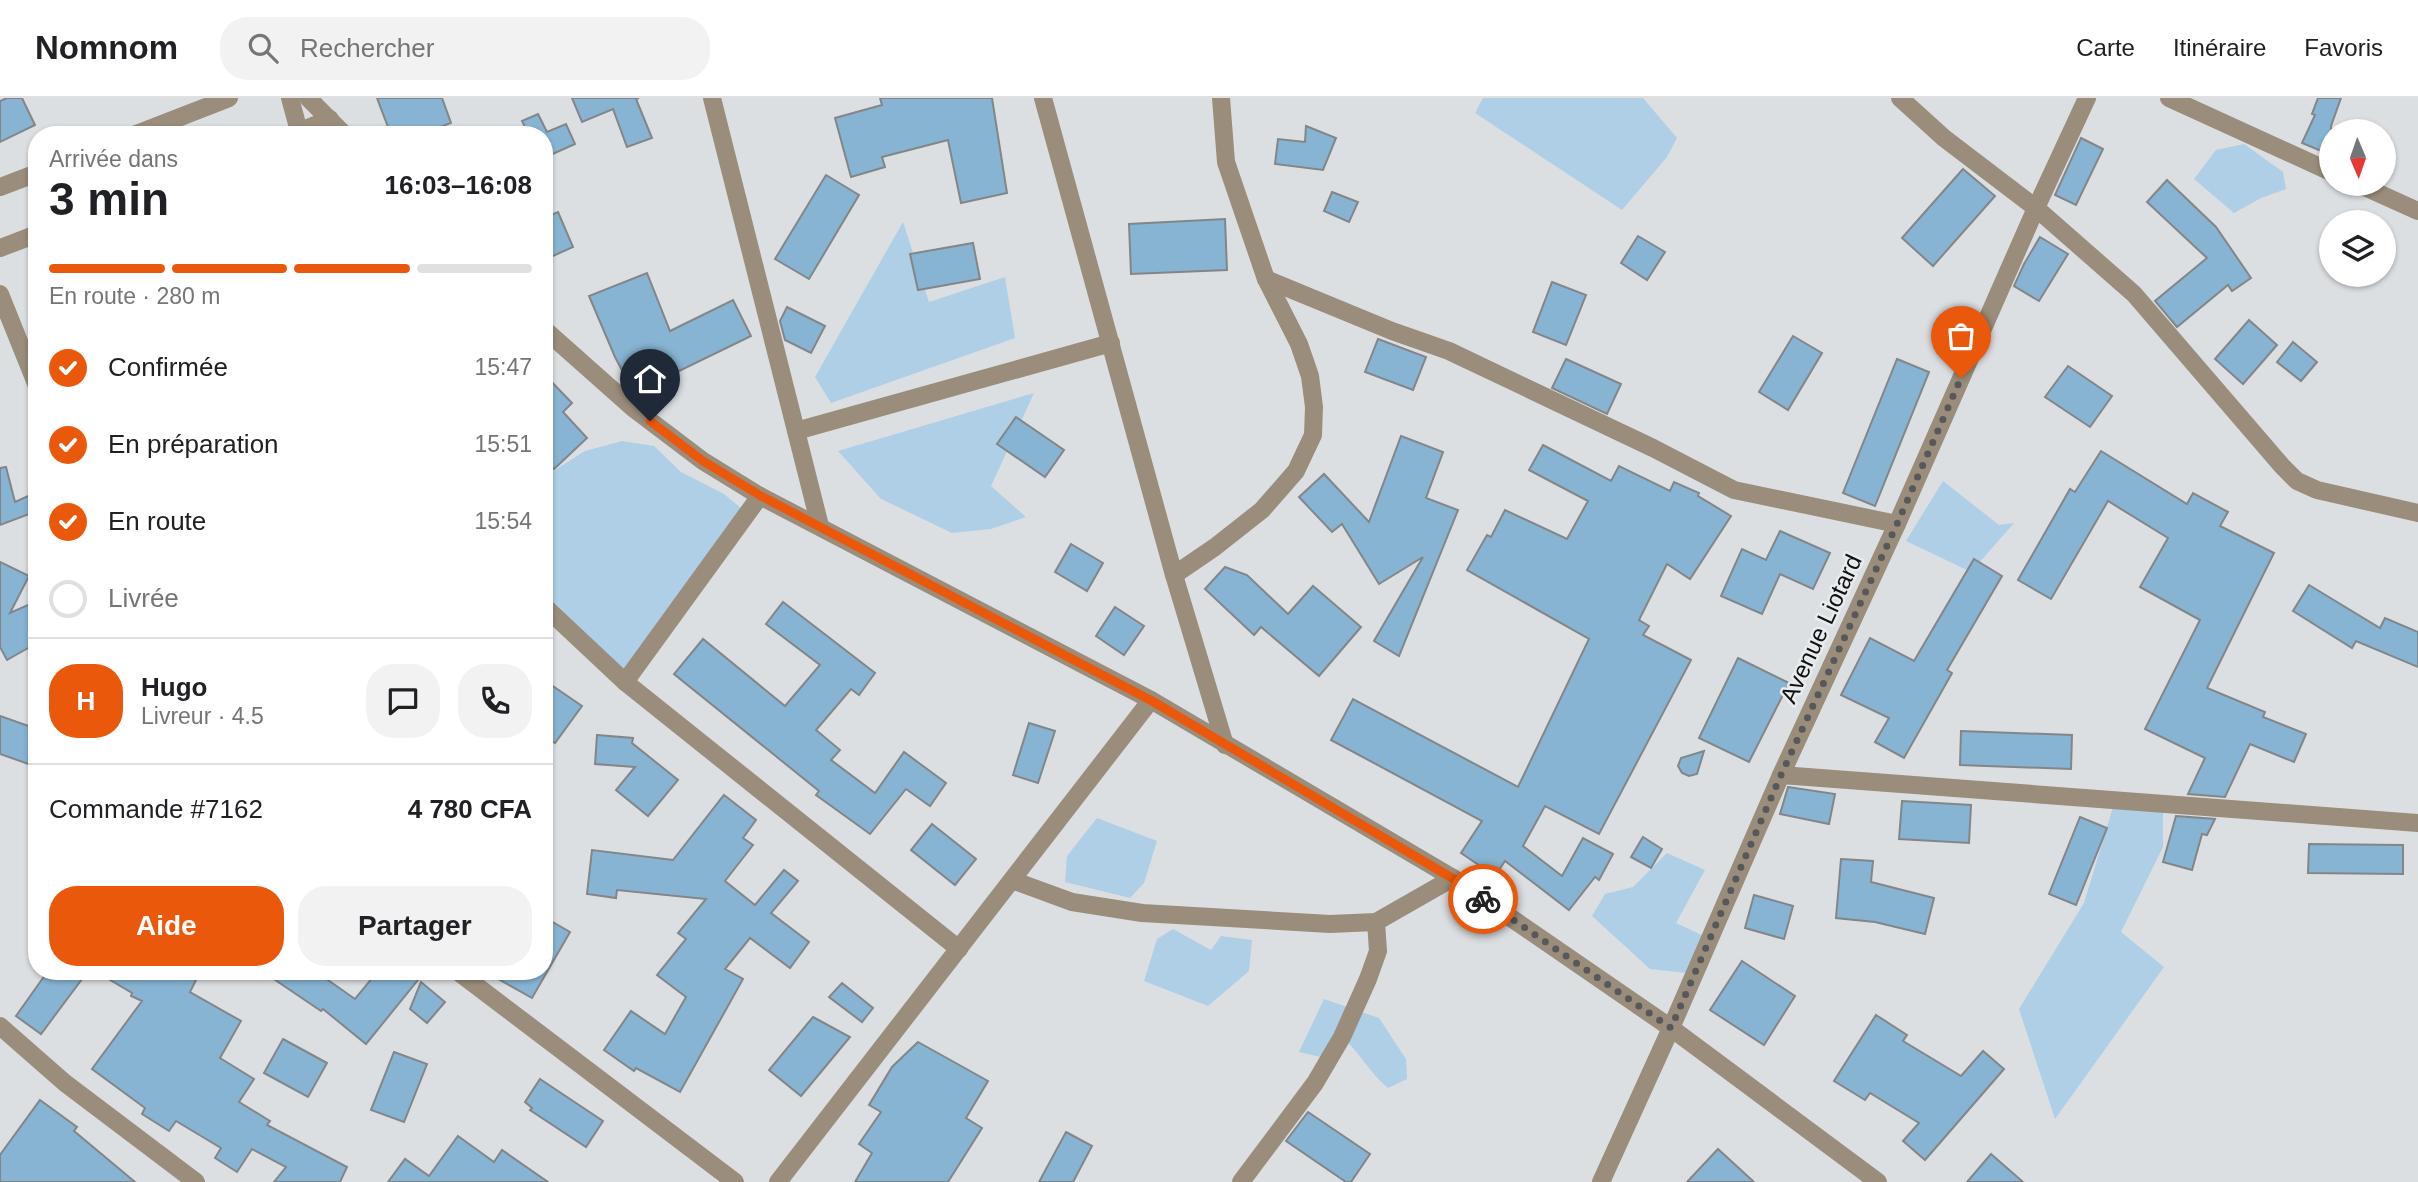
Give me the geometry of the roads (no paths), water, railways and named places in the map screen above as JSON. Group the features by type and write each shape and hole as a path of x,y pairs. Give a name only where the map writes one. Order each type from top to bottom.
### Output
{"street":[{"path":"157,126 229,98"},
{"path":"290,98 295,126"},
{"path":"307,98 337,126"},
{"path":"712,98 820,526"},
{"path":"1043,98 1174,575 1226,745"},
{"path":"1174,575 1262,510 1296,471 1313,435 1314,407 1310,376 1299,344 1266,279 1226,162 1221,98"},
{"path":"1900,98 1944,138 2036,208 2134,293 2297,481 2317,490 2418,513"},
{"name":"Avenue Liotard","path":"1601,1182 1781,775 1897,524 2087,98"},
{"path":"2169,98 2319,167"},
{"path":"314,126 330,119"},
{"path":"0,187 28,176"},
{"path":"2385,196 2418,211"},
{"path":"0,248 28,237"},
{"path":"1266,279 1392,331 1449,351 1653,448 1734,490 1897,524"},
{"path":"0,294 28,364"},
{"path":"553,337 633,408 703,461 761,496 1152,701 1452,878 1671,1028 1878,1182"},
{"path":"796,431 1111,343"},
{"path":"625,681 761,496"},
{"path":"553,614 625,681 959,949"},
{"path":"778,1182 1152,701"},
{"path":"1781,775 2418,823"},
{"path":"1012,880 1072,902 1142,913 1330,923 1376,922 1452,878"},
{"path":"1241,1182 1315,1083 1342,1037 1378,951 1376,922"},
{"path":"469,980 736,1182"},
{"path":"0,1026 65,1083 196,1182"}]}
